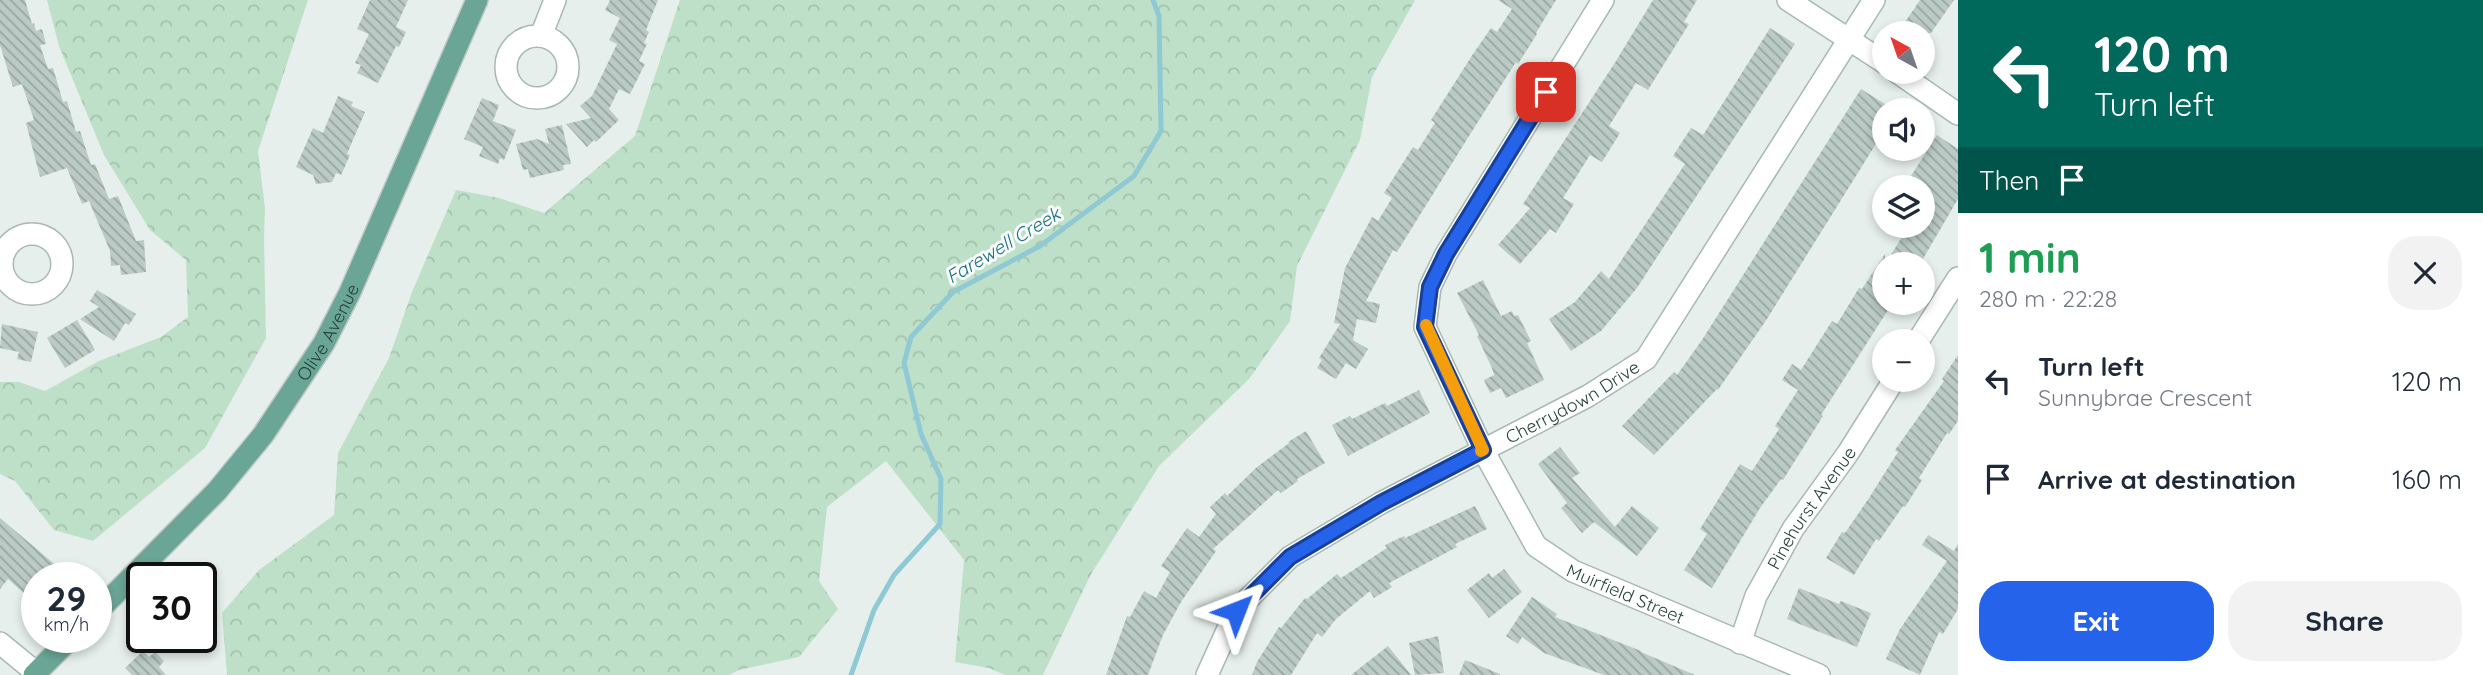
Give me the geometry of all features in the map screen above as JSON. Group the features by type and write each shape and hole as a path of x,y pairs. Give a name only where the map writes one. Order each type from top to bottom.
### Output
{"main road":[{"name":"Olive Avenue","path":"112,597 218,491 262,435 324,343 350,292 477,0"},
{"path":"36,674 56,653"}],"street":[{"path":"541,36 555,0"},
{"name":"Muirfield Street","path":"1604,0 1446,254 1430,287 1425,327 1483,450 1536,546 1573,571 1819,675"},
{"path":"1788,0 1872,54"},
{"name":"Cherrydown Drive","path":"1207,675 1236,611 1290,557 1381,503 1588,396 1646,359 1874,0"},
{"path":"1914,84 1958,114"},
{"path":"1926,329 1958,278"},
{"name":"Pinehurst Avenue","path":"1740,643 1756,596 1793,528 1847,453 1886,392"},
{"path":"0,643 36,674"}],"green space":[{"path":"47,0 308,0 258,151 265,208 266,338 205,448 93,541 54,530 15,481 0,474 0,382 19,382 45,391 99,361 161,337 188,317 186,260 150,230 104,155 59,46"},
{"path":"680,0 1415,0 1372,77 1360,140 1297,266 1290,321 1249,379 1159,466 1090,576 1043,675 1005,675 989,668 955,662 964,560 886,461 827,507 819,581 838,609 799,657 739,670 729,675 227,675 222,613 259,570 334,515 338,453 389,358 412,292 456,190 499,198 544,213 635,136"}],"building":[{"path":"0,0 25,0 36,31 42,29 46,44 40,45 48,69 53,68 63,102 67,101 76,132 80,131 91,165 95,164 109,199 118,196 136,241 144,240 146,272 121,275 120,265 111,266 110,251 89,201 82,204 67,168 40,177 26,123 34,120 22,84 13,87 0,45"},
{"path":"370,0 408,0 396,27 406,32 378,83 357,73 361,65 355,63 369,34 357,29"},
{"path":"610,0 658,0 646,30 649,32 644,43 647,44 639,61 645,64 630,94 619,89 609,109 619,120 587,147 566,124 591,118 580,106 592,96 617,44 609,40 620,18 605,10"},
{"path":"1498,0 1556,0 1397,252 1393,250 1366,301 1380,304 1376,323 1357,319 1353,340 1368,349 1356,369 1346,363 1336,379 1317,368 1322,360 1319,358 1340,324 1334,323 1345,268 1372,217 1378,221 1392,198 1384,193 1413,147 1418,150 1435,123 1431,120 1491,28 1497,32 1512,9"},
{"path":"1653,0 1697,0 1684,22 1689,24 1648,90 1636,83 1609,126 1620,133 1602,162 1590,155 1563,198 1574,204 1556,233 1550,229 1520,264 1498,245 1530,208 1523,204"},
{"path":"1920,0 1954,0 1936,26 1936,21 1906,21"},
{"path":"1770,28 1795,44 1637,288 1601,331 1571,351 1549,319 1575,302 1601,271 1609,279 1685,164 1673,156 1691,128 1703,135"},
{"path":"1861,89 1875,98 1872,98 1872,150 1767,319 1718,390 1654,455 1622,426 1674,372 1677,375"},
{"path":"338,96 353,102 351,106 365,112 341,175 336,173 332,182 316,184 313,175 296,167 313,128 323,133"},
{"path":"482,98 499,105 493,121 516,130 504,160 500,158 498,164 479,156 483,147 464,139"},
{"path":"562,125 571,164 563,165 564,170 530,178 528,169 523,170 516,144 537,139 549,144 545,129"},
{"path":"1937,135 1958,149 1958,199 1927,252 1893,252 1901,238 1935,238 1935,175 1912,175 1920,161 1935,161"},
{"path":"1872,274 1872,315 1885,315 1876,329 1872,329 1872,335 1821,415 1823,416 1783,480 1781,479 1760,508 1712,588 1684,570 1707,534 1700,529 1740,464 1752,471 1779,429 1775,426 1798,390 1782,380 1792,364 1801,370 1832,321 1837,324 1859,288 1862,289"},
{"path":"1483,280 1501,316 1512,311 1514,316 1518,315 1531,341 1527,343 1544,380 1506,398 1501,388 1490,393 1484,380 1494,375 1492,368 1477,336 1479,335 1457,293"},
{"path":"97,290 136,314 129,325 125,323 114,341 80,319 99,307 90,301"},
{"path":"77,320 95,350 65,368 47,338"},
{"path":"2,324 38,332 31,362 17,359 19,352 0,348"},
{"path":"1958,355 1958,421 1949,434 1947,433 1919,478 1922,480 1905,507 1903,506 1879,541 1876,539 1854,575 1826,558 1842,532 1845,533 1869,498 1898,452 1895,450 1944,381 1942,379"},
{"path":"1419,390 1430,413 1348,456 1332,425 1350,416 1352,419 1385,403 1387,406"},
{"path":"1306,431 1325,463 1297,479 1298,481 1281,493 1278,490 1213,549 1216,551 1181,602 1163,635 1148,675 1106,675 1127,616 1130,617 1144,591 1156,598 1170,572 1161,566 1187,528 1199,537 1216,514 1210,507 1225,493 1227,496 1288,442"},
{"path":"1560,447 1580,473 1572,478 1615,527 1632,506 1659,528 1637,556 1594,522 1582,533 1561,508 1567,503 1538,464"},
{"path":"1475,506 1487,529 1455,544 1457,547 1389,583 1392,587 1374,598 1370,591 1336,619 1322,637 1317,633 1291,675 1252,675 1279,627 1281,628 1305,598 1337,574 1341,578 1387,548 1385,545"},
{"path":"0,518 52,562 21,562 21,591 8,579 0,589"},
{"path":"1928,535 1954,551 1958,544 1958,609 1943,634 1939,632 1920,675 1886,659 1900,629 1947,561 1922,545"},
{"path":"1504,569 1522,592 1489,618 1467,590 1489,573 1492,578"},
{"path":"1799,588 1871,613 1857,647 1787,619"},
{"path":"1532,597 1557,614 1555,617 1695,675 1604,675 1544,653 1522,637 1518,644 1506,636"},
{"path":"1438,636 1444,673 1415,675 1409,643"},
{"path":"1388,646 1411,675 1351,675"},
{"path":"141,653 149,657 156,653 164,661 159,667 166,675 132,675 125,668"},
{"path":"1465,660 1500,674 1500,675 1459,675"}],"waterway":[{"name":"Farewell Creek","path":"851,675 874,610 894,575 940,524 941,479 921,434 904,363 911,337 953,292 1040,246 1134,176 1161,131 1159,16 1153,0"}],"slow traffic":[{"path":"1426,325 1483,450 1481,451"}],"route":[{"path":"1236,611 1290,557 1381,503 1483,450 1425,327 1430,287 1446,254 1546,92"}]}
